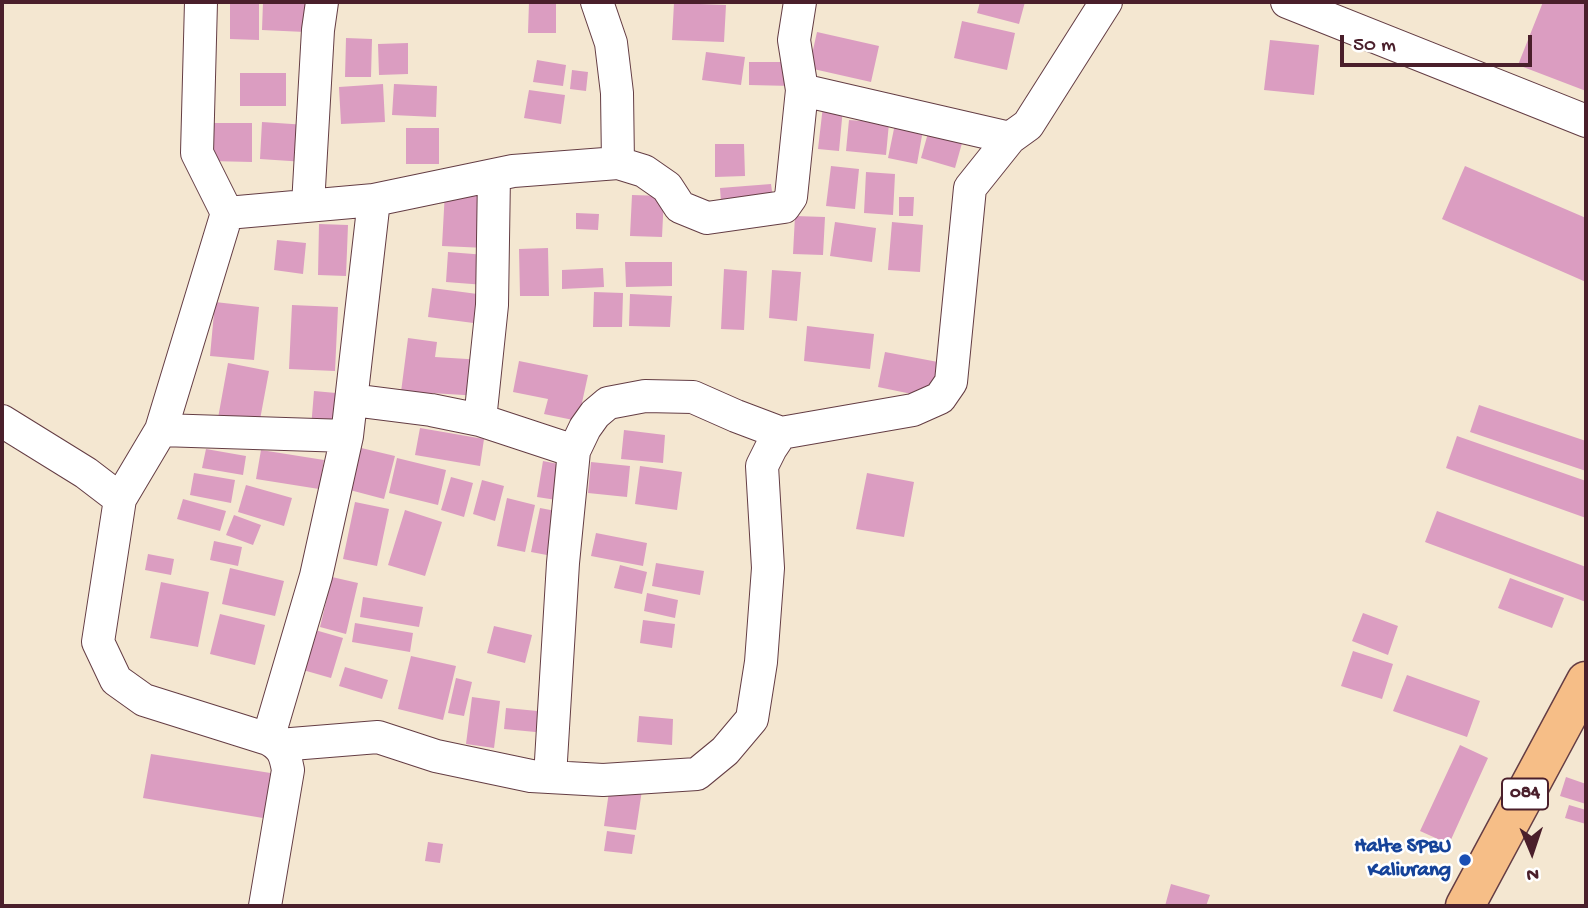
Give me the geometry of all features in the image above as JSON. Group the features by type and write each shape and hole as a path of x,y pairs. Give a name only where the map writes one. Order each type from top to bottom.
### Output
{"main road":[{"name":"084","path":"1465,906 1586,681"}],"street":[{"path":"201,2 197,153 227,213 161,430 120,499 98,642 116,680 144,700 274,742 378,737 436,756 531,776 603,780 697,774 725,751 752,719 761,662 768,568 762,466 782,433"},
{"path":"308,205 322,2"},
{"path":"597,2 611,43 617,93 618,163"},
{"path":"227,213 374,200 513,172 618,163 644,171 667,187 680,207 707,218 784,208 792,197 802,90 794,40 800,2"},
{"path":"550,777 574,451 595,414 608,403 645,396 693,397 782,433 913,410 940,398 951,382 970,188 1010,138 1028,125 1106,2"},
{"path":"1287,2 1586,121"},
{"path":"802,90 1010,138"},
{"path":"480,420 492,305 494,175"},
{"path":"274,742 316,576 347,436 374,200"},
{"path":"352,400 431,410 480,420 574,451"},
{"path":"2,421 86,473 120,499"},
{"path":"161,430 347,436"},
{"path":"265,906 288,769 285,754 274,742"}],"building":[{"path":"230,2 259,2 259,40 230,39"},
{"path":"263,2 306,2 305,32 262,30"},
{"path":"529,2 556,2 556,33 528,33"},
{"path":"980,2 1025,2 1019,24 977,13"},
{"path":"1543,2 1586,2 1586,91 1518,65"},
{"path":"674,3 726,5 724,42 672,40"},
{"path":"962,21 1015,33 1007,70 954,58"},
{"path":"817,32 879,46 871,82 809,68"},
{"path":"346,38 372,39 371,77 345,77"},
{"path":"1270,40 1319,45 1314,95 1264,90"},
{"path":"408,43 408,74 379,75 378,44"},
{"path":"706,52 745,57 741,85 702,80"},
{"path":"537,60 566,65 563,86 533,82"},
{"path":"749,62 793,62 792,86 749,85"},
{"path":"572,70 588,72 586,91 570,89"},
{"path":"240,73 286,73 286,106 240,106"},
{"path":"383,84 385,122 341,124 339,87"},
{"path":"394,84 437,86 436,117 392,115"},
{"path":"529,90 565,95 561,124 524,118"},
{"path":"823,106 843,108 839,151 818,149"},
{"path":"896,119 924,124 917,164 888,158"},
{"path":"849,120 889,123 886,155 846,151"},
{"path":"262,122 307,125 305,162 260,159"},
{"path":"211,123 252,123 252,162 210,161"},
{"path":"930,126 964,136 955,168 921,158"},
{"path":"406,128 439,128 439,164 406,164"},
{"path":"715,144 744,144 745,176 715,177"},
{"path":"831,166 859,169 855,209 826,206"},
{"path":"1465,166 1586,218 1586,282 1442,219"},
{"path":"866,172 895,174 893,215 864,213"},
{"path":"771,184 773,198 721,202 720,188"},
{"path":"445,191 488,193 486,248 442,246"},
{"path":"632,195 664,196 662,237 630,236"},
{"path":"899,197 914,197 913,216 899,216"},
{"path":"576,213 599,214 598,230 576,229"},
{"path":"795,216 825,217 823,255 793,254"},
{"path":"835,222 876,228 872,262 830,256"},
{"path":"892,222 923,225 920,272 888,270"},
{"path":"319,224 348,225 346,276 318,275"},
{"path":"277,240 306,243 303,274 274,270"},
{"path":"548,248 549,296 520,296 519,249"},
{"path":"448,252 486,255 485,285 446,282"},
{"path":"625,262 672,262 672,286 626,287"},
{"path":"603,268 604,287 562,289 562,270"},
{"path":"724,269 747,271 744,330 721,329"},
{"path":"772,270 801,272 797,321 769,318"},
{"path":"432,288 485,295 481,324 428,317"},
{"path":"594,292 623,293 622,327 593,327"},
{"path":"630,294 672,296 670,327 629,326"},
{"path":"215,302 259,307 254,360 210,356"},
{"path":"292,305 338,307 335,371 289,369"},
{"path":"807,326 874,334 870,369 804,361"},
{"path":"408,338 437,342 435,357 483,360 480,396 401,392"},
{"path":"885,352 938,362 931,398 878,387"},
{"path":"519,361 588,375 578,421 544,414 548,399 513,392"},
{"path":"228,363 269,371 259,425 218,418"},
{"path":"314,391 347,394 343,431 311,428"},
{"path":"1479,405 1586,441 1586,471 1470,432"},
{"path":"420,428 484,439 480,466 415,455"},
{"path":"624,430 665,435 663,463 621,459"},
{"path":"1457,436 1586,481 1586,518 1446,468"},
{"path":"357,447 395,456 384,499 346,489"},
{"path":"206,449 246,456 243,475 202,468"},
{"path":"261,450 324,460 319,489 256,479"},
{"path":"397,458 446,470 438,505 389,493"},
{"path":"543,461 569,466 563,501 537,497"},
{"path":"591,462 630,466 627,497 588,493"},
{"path":"640,466 682,472 677,510 635,504"},
{"path":"194,473 235,480 231,503 190,495"},
{"path":"867,473 914,482 904,537 856,529"},
{"path":"451,477 473,483 464,517 441,510"},
{"path":"482,480 504,486 495,521 473,514"},
{"path":"246,485 292,498 284,526 238,512"},
{"path":"507,498 535,505 525,552 497,546"},
{"path":"183,499 226,511 220,531 177,519"},
{"path":"355,502 389,509 377,566 343,559"},
{"path":"540,508 561,512 552,556 531,552"},
{"path":"405,510 442,522 425,576 388,565"},
{"path":"1437,511 1586,567 1586,602 1425,542"},
{"path":"234,515 261,525 253,545 226,535"},
{"path":"596,533 647,543 643,566 591,556"},
{"path":"214,541 242,547 238,566 210,560"},
{"path":"148,554 174,559 171,575 145,570"},
{"path":"656,563 704,571 700,595 652,586"},
{"path":"620,565 647,572 642,594 614,588"},
{"path":"230,568 284,581 275,616 222,604"},
{"path":"332,577 358,583 346,634 320,627"},
{"path":"1510,578 1564,598 1552,628 1498,608"},
{"path":"161,582 209,592 198,647 150,638"},
{"path":"647,593 678,600 675,618 644,611"},
{"path":"363,597 423,607 419,627 360,617"},
{"path":"1363,613 1398,626 1388,655 1352,641"},
{"path":"220,614 265,625 255,665 210,654"},
{"path":"643,620 675,624 672,648 640,643"},
{"path":"355,623 413,633 410,652 352,642"},
{"path":"494,626 532,635 525,663 487,653"},
{"path":"315,630 343,638 331,678 303,670"},
{"path":"1353,651 1393,664 1382,699 1341,686"},
{"path":"411,656 456,666 443,720 398,709"},
{"path":"345,667 388,680 382,699 339,686"},
{"path":"1407,675 1480,701 1467,737 1393,711"},
{"path":"456,678 472,682 464,716 448,713"},
{"path":"472,697 500,701 494,748 466,744"},
{"path":"506,708 548,712 546,733 504,729"},
{"path":"639,716 673,719 672,745 637,742"},
{"path":"1460,745 1488,758 1449,844 1420,831"},
{"path":"151,754 283,775 275,820 143,798"},
{"path":"1566,777 1586,784 1586,804 1560,796"},
{"path":"610,785 642,790 636,830 604,826"},
{"path":"1569,805 1586,810 1586,824 1565,818"},
{"path":"607,831 635,835 632,854 604,851"},
{"path":"428,842 443,844 440,863 425,861"},
{"path":"1171,884 1210,895 1206,906 1165,906"}],"place":[{"name":"Halte SPBU Kaliurang","path":"1465,860"}]}
